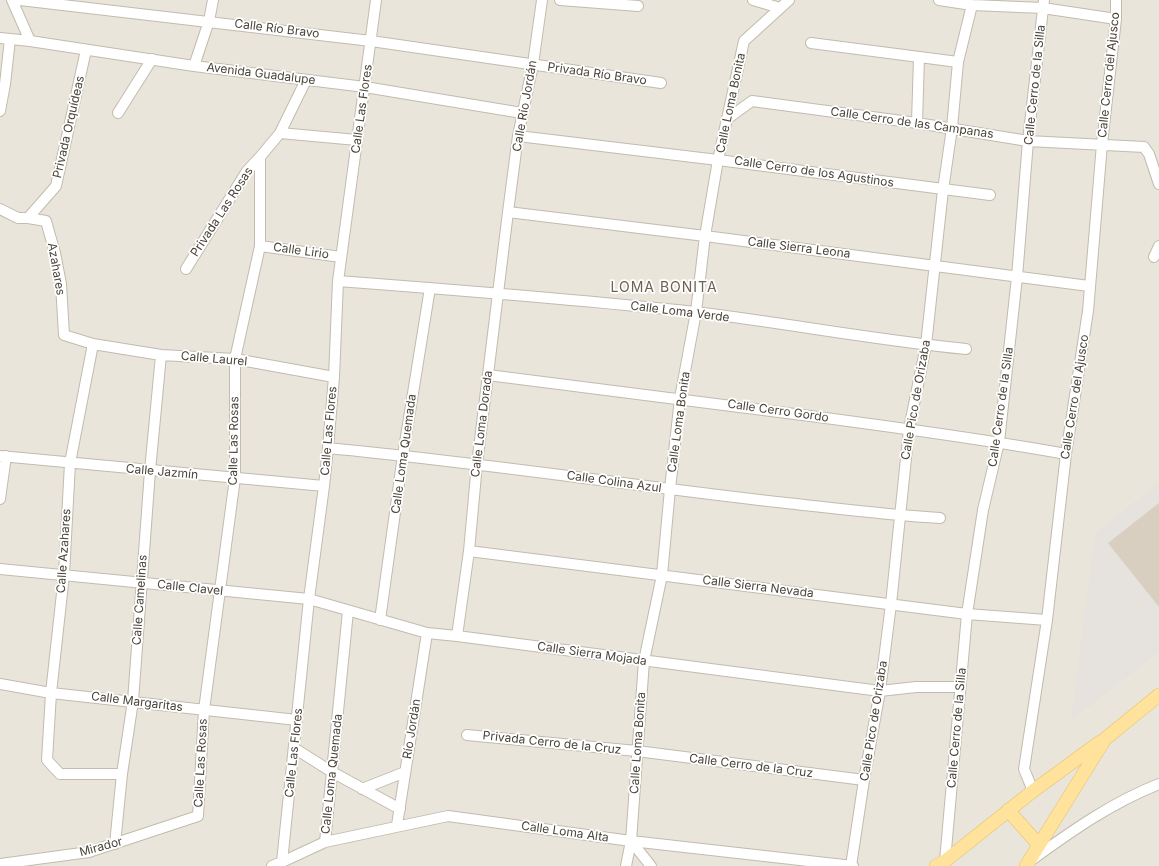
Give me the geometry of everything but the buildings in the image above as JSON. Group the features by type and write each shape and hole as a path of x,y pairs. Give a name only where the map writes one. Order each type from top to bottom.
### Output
{"main road":[{"path":"940,863 1033,791 1105,739 1159,696"},
{"path":"1027,864 1038,844 1105,739"},
{"path":"1008,810 1038,844"}],"street":[{"path":"12,0 30,41"},
{"name":"Calle Río Bravo","path":"20,0 371,41 533,64"},
{"path":"194,66 209,21 213,0"},
{"name":"Calle Las Flores","path":"282,862 298,720 308,599 328,448 334,377 338,281 376,0"},
{"name":"Calle Río Jordán","path":"508,212 518,136 533,64 542,0"},
{"path":"560,0 638,6"},
{"path":"753,0 780,8"},
{"name":"Calle Loma Bonita","path":"626,866 630,841 644,661 662,575 680,398 696,312 705,236 718,160 744,41 789,0"},
{"path":"939,0 972,5 1044,4 1116,20"},
{"name":"Calle Cerro del Ajusco","path":"1033,791 1024,769 1047,620 1066,454 1088,311 1102,144 1116,20 1116,0"},
{"name":"Calle Cerro de la Silla","path":"940,863 967,614 983,510 998,442 1018,276 1028,141 1044,4"},
{"name":"Calle Pico de Orizaba","path":"852,866 864,780 880,691 891,604 909,429 926,345 943,190 952,128 958,62 972,5"},
{"path":"0,111 5,84 5,39"},
{"name":"Avenida Guadalupe","path":"5,39 30,41 194,66 365,88 522,113"},
{"path":"811,42 958,62"},
{"name":"Privada Orquídeas","path":"28,218 56,186 86,50"},
{"path":"917,123 919,57"},
{"path":"118,113 152,59"},
{"name":"Privada Río Bravo","path":"533,64 661,83"},
{"path":"260,157 280,133 306,80"},
{"name":"Calle Cerro de las Campanas","path":"727,119 752,101 952,128 1028,141 1102,144 1144,148 1149,154 1159,184"},
{"path":"280,133 357,140"},
{"name":"Calle Cerro de los Agustinos","path":"518,136 990,195"},
{"name":"Calle Las Rosas","path":"198,816 204,710 235,478 235,359 260,246 260,157"},
{"name":"Privada Las Rosas","path":"186,269 247,170 260,157"},
{"name":"Azahares","path":"0,209 18,218 46,221 55,253 61,284 64,335 93,344"},
{"name":"Calle Sierra Leona","path":"508,212 1089,286"},
{"name":"Calle Loma Dorada","path":"457,636 469,551 477,464 508,212"},
{"name":"Calle Lirio","path":"260,246 341,257"},
{"path":"1154,257 1159,246"},
{"name":"Calle Loma Verde","path":"338,281 497,292 696,312 926,345 966,349"},
{"name":"Calle Loma Quemada","path":"380,620 403,455 430,288"},
{"name":"Calle Laurel","path":"93,344 161,355 235,359 334,377"},
{"name":"Calle Azahares","path":"93,344 70,463 64,575 51,693 47,760 60,774 122,774"},
{"name":"Calle Camelinas","path":"115,844 122,774 132,701 150,471 161,355"},
{"name":"Calle Cerro Gordo","path":"488,375 680,398 909,429 1066,454"},
{"name":"Calle Colina Azul","path":"328,448 477,464 670,490 900,516 940,518"},
{"path":"0,499 3,456"},
{"name":"Calle Jazmín","path":"3,456 150,471 324,486"},
{"name":"Calle Sierra Nevada","path":"469,551 967,614 1047,620"},
{"name":"Calle Clavel","path":"0,569 308,599"},
{"name":"Calle Sierra Mojada","path":"308,599 427,633 880,691 916,687 960,687"},
{"name":"Calle Loma Quemada","path":"325,842 348,611"},
{"name":"Río Jordán","path":"397,825 427,633"},
{"name":"Calle Margaritas","path":"0,684 51,693 298,720"},
{"name":"Privada Cerro de la Cruz","path":"467,735 637,751"},
{"path":"294,748 332,772 400,809"},
{"name":"Calle Cerro de la Cruz","path":"637,751 864,780"},
{"path":"362,789 405,772"},
{"path":"1027,864 1080,824 1141,791 1159,784"},
{"name":"Mirador","path":"0,864 89,852 198,816"},
{"name":"Calle Loma Alta","path":"282,862 325,842 397,825 448,816 630,841 852,866"},
{"path":"630,841 651,866"},
{"path":"272,866 282,862"}],"shaded area":[{"path":"0,0 1159,0 1159,866 0,866"},
{"path":"1159,483 1159,651 1071,721 1095,533"}],"district":[{"name":"LOMA BONITA","path":"664,288"}]}
